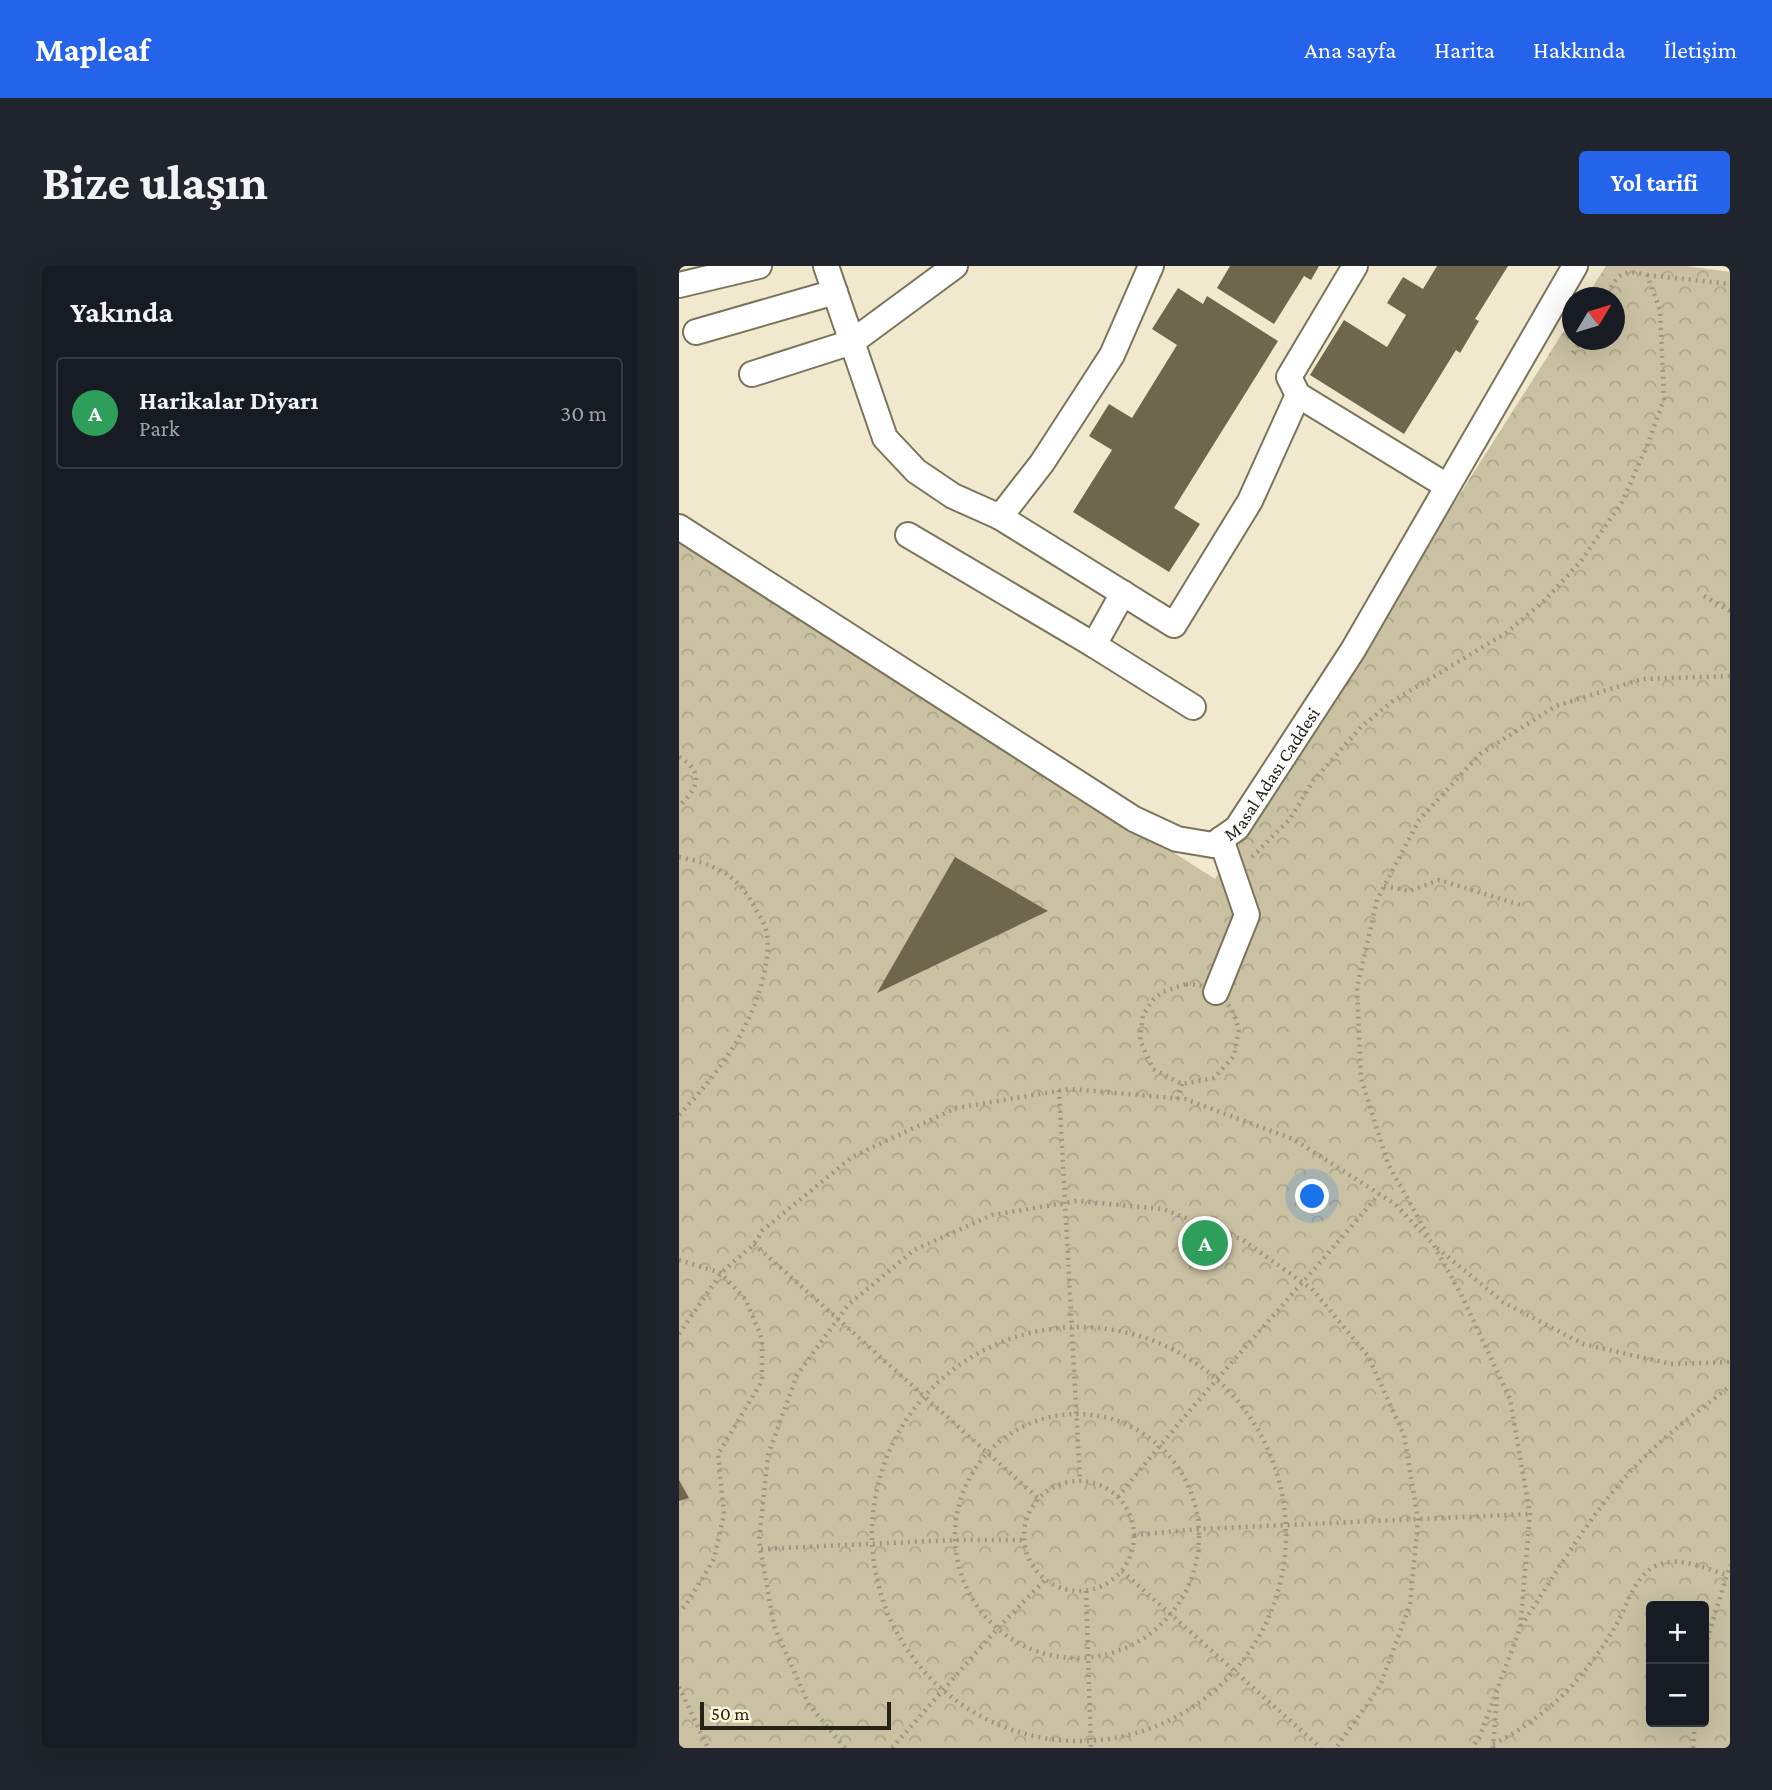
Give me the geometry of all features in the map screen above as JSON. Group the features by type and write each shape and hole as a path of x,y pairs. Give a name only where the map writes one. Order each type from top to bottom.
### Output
{"street":[{"path":"679,285 759,266"},
{"path":"826,266 885,438 916,471 953,496 1000,517 1174,625 1250,501 1298,395"},
{"path":"753,374 852,342 955,266"},
{"path":"1000,517 1042,463 1112,355 1151,266"},
{"path":"1355,266 1289,377 1298,395 1447,486"},
{"name":"Masal Adası Caddesi","path":"679,527 1134,818 1177,839 1213,845 1237,828 1353,650 1574,266"},
{"path":"696,331 835,292"},
{"path":"908,535 1193,707"},
{"path":"1094,645 1123,593"},
{"path":"1216,992 1247,915 1221,839"}],"path":[{"path":"1612,287 1620,275 1629,271 1730,284"},
{"path":"1232,873 1257,853 1290,819 1313,781 1361,727 1393,701 1506,633 1546,599 1581,561 1622,502 1664,399 1660,310 1647,275"},
{"path":"1573,354 1575,350"},
{"path":"1704,596 1730,611"},
{"path":"1520,1628 1530,1514 1510,1399 1461,1294 1388,1164 1361,1078 1357,988 1377,900 1384,886 1419,820 1480,754 1556,706 1642,679 1730,676"},
{"path":"679,757 692,767 697,776 695,787 679,806"},
{"path":"679,857 723,870 746,890 766,928 768,946 763,980 751,1017 728,1056 679,1115"},
{"path":"1384,886 1410,891 1439,880 1521,905"},
{"path":"1199,985 1216,992 1232,1009 1239,1029 1234,1056 1214,1078 1182,1084 1153,1069 1140,1040 1143,1015 1153,1000 1174,987 1199,985"},
{"path":"1177,1099 1182,1084"},
{"path":"679,1334 721,1273 754,1244 763,1230 852,1157 956,1108 1070,1089 1185,1099 1293,1139 1395,1204 1433,1244 1503,1302 1583,1344 1671,1364 1730,1362"},
{"path":"1059,1090 1080,1481"},
{"path":"1118,1497 1378,1194"},
{"path":"845,1748 810,1704 774,1626 761,1549 768,1455 797,1375 848,1305 914,1250 992,1215 1077,1200 1163,1209 1243,1240 1313,1290 1368,1356 1404,1435 1418,1519 1410,1605 1380,1686 1336,1748"},
{"path":"754,1244 1038,1498"},
{"path":"679,1259 721,1273 746,1300 762,1339 762,1381 718,1454 724,1514 714,1559 679,1612"},
{"path":"1071,1326 1120,1330 1172,1348 1218,1380 1252,1419 1276,1468 1287,1525 1283,1576 1266,1627 1236,1672 1195,1708 1146,1732 1091,1745 1039,1738 987,1720 943,1690 906,1649 882,1600 872,1544 875,1492 893,1441 924,1395 964,1360 1013,1336 1071,1326"},
{"path":"1472,1748 1480,1736 1520,1628 1590,1522 1629,1473 1675,1427 1730,1386"},
{"path":"1075,1413 1098,1414 1129,1424 1160,1446 1178,1465 1193,1494 1199,1529 1198,1557 1189,1588 1172,1615 1148,1637 1120,1652 1087,1659 1056,1657 1025,1647 997,1629 976,1606 962,1578 955,1540 956,1514 965,1483 988,1452 1006,1435 1035,1420 1075,1413"},
{"path":"1080,1481 1102,1485 1118,1497 1131,1517 1134,1535 1129,1559 1122,1572 1104,1585 1086,1591 1070,1591 1045,1580 1030,1561 1024,1540 1028,1513 1038,1498 1059,1483 1080,1481"},
{"path":"1134,1535 1199,1529 1530,1514"},
{"path":"761,1549 955,1540 1024,1540"},
{"path":"1493,1746 1538,1717 1577,1682 1605,1643 1639,1580 1650,1569 1680,1561 1727,1575"},
{"path":"1709,1633 1730,1565"},
{"path":"1122,1572 1321,1748"},
{"path":"892,1748 997,1629 1045,1580"},
{"path":"1086,1591 1091,1745"},
{"path":"679,1686 708,1748"},
{"path":"1493,1746 1498,1689"},
{"path":"1693,1748 1695,1727"}],"green space":[{"path":"1606,266 1686,266 1730,272 1730,1748 679,1748 679,536 1215,879 1562,334 1562,350 1625,350 1625,287 1592,287"}],"building":[{"path":"1230,266 1319,266 1311,280 1304,276 1274,324 1217,288"},
{"path":"1437,266 1508,266 1475,319 1479,321 1460,353 1456,350 1404,434 1310,375 1344,320 1387,347 1406,315 1387,303 1403,277 1423,289"},
{"path":"1178,288 1203,304 1207,296 1278,341 1174,508 1200,524 1169,572 1073,512 1112,450 1089,436 1109,404 1132,418 1177,345 1152,329"},
{"path":"955,857 1048,911 877,993"},
{"path":"679,1480 689,1498 679,1501"}],"place":[{"name":"Harikalar Diyarı","path":"1205,1243"}]}
